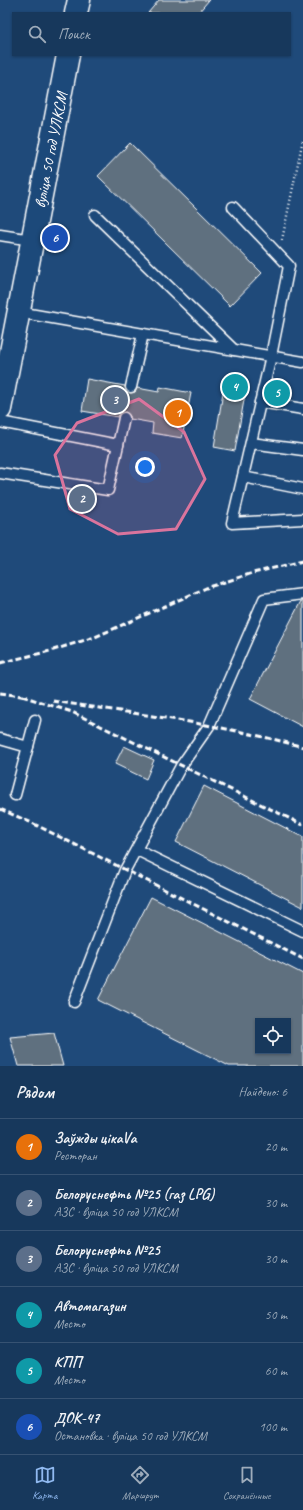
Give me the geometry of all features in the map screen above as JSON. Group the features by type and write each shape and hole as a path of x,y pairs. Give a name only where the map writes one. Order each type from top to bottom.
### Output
{"main road":[{"path":"76,12 79,0"},
{"name":"вуліца 50 год УЛКСМ","path":"0,410 68,56"}],"lane":[{"path":"233,207 290,266 271,356 232,523 303,519"},
{"path":"96,216 234,350"},
{"path":"0,235 32,240"},
{"path":"18,312 303,362"},
{"path":"132,387 143,334"},
{"path":"260,402 303,409"},
{"path":"0,473 108,490 124,418"},
{"path":"0,422 118,445"},
{"path":"251,443 303,450"},
{"path":"243,477 303,489"},
{"path":"74,1002 125,870 182,766 209,726 264,599 303,594"},
{"path":"14,795 35,720"},
{"path":"0,739 28,747"},
{"path":"136,850 303,931"}],"path":[{"path":"279,254 303,139"}],"highlighted area":[{"path":"139,399 184,432 205,479 176,529 118,534 70,509 55,455 77,423"}],"building":[{"path":"159,0 209,0 199,12 149,12"},
{"path":"130,143 262,273 230,306 98,176"},
{"path":"87,379 125,386 126,391 130,393 135,392 137,388 159,392 160,387 191,393 182,438 152,433 153,423 130,419 130,416 126,412 120,413 118,417 82,411"},
{"path":"225,380 247,383 235,451 214,447"},
{"path":"301,601 303,601 303,727 250,699"},
{"path":"124,746 154,760 146,779 115,764"},
{"path":"204,786 303,837 303,907 176,842"},
{"path":"151,897 303,974 303,1066 229,1066 98,1000"},
{"path":"54,1033 63,1066 18,1066 10,1037"}],"railway":[{"path":"0,663 50,651 95,637 206,588 253,573 303,561"},
{"path":"0,693 28,697"},
{"path":"22,696 72,712 303,825"},
{"path":"53,701 210,726 303,747"},
{"path":"0,809 32,823 303,959"}],"place":[{"name":"ДОК-47","path":"55,238"},
{"name":"Автомагазин","path":"235,387"},
{"name":"КПП","path":"277,393"},
{"name":"Белоруснефть №25","path":"115,400"},
{"name":"Заўжды цікаVа","path":"178,413"},
{"name":"Белоруснефть №25 (газ LPG)","path":"82,499"}]}
